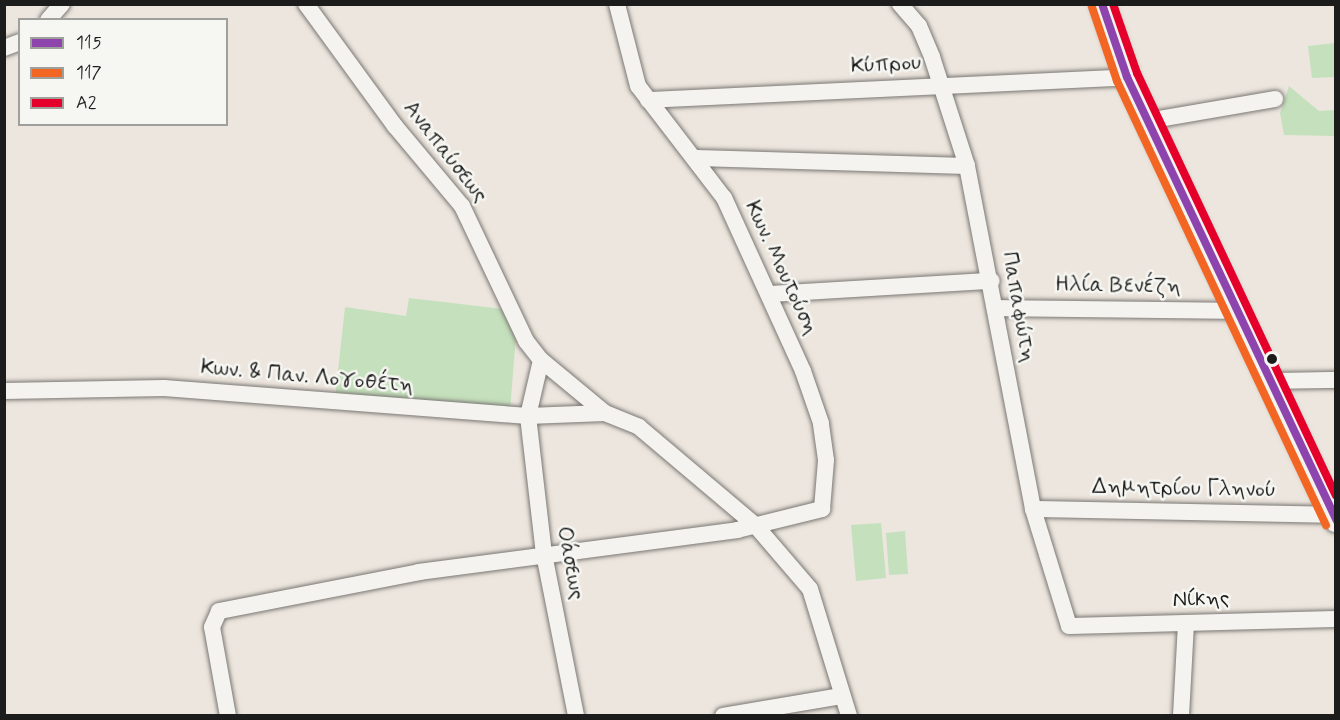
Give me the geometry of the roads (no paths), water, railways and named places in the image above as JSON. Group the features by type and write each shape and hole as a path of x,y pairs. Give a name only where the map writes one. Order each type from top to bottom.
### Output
{"main road":[{"path":"1102,4 1127,78 1334,518"}],"street":[{"path":"50,18 62,4"},
{"name":"Αναπαύσεως","path":"306,4 394,126 462,206 526,341 541,360 605,413"},
{"name":"Κων. Μουτούση","path":"228,716 212,627 219,611 419,572 756,526 812,515 822,509 825,499 821,423 770,294 724,198 697,158 648,100 627,51 617,4"},
{"name":"Παπαφώτη","path":"900,4 919,26 942,84 967,166 992,281 1033,509 1069,626"},
{"name":"Κύπρου","path":"648,100 942,84 1127,78"},
{"path":"1147,121 1275,99"},
{"path":"697,158 967,166"},
{"path":"770,294 992,281"},
{"name":"Ηλία Βενέζη","path":"997,308 1238,312"},
{"name":"Οάσεως","path":"541,360 528,416 544,554 576,716"},
{"path":"1271,381 1335,380"},
{"name":"Κων. & Παν. Λογοθέτη","path":"4,391 164,388 528,416 605,413"},
{"path":"605,413 639,427 756,526 810,589 849,716"},
{"name":"Δημητρίου Γληνού","path":"1033,509 1334,518"},
{"name":"Νίκης","path":"1069,626 1335,619"},
{"path":"1181,716 1186,623"},
{"path":"723,716 841,696"}]}
